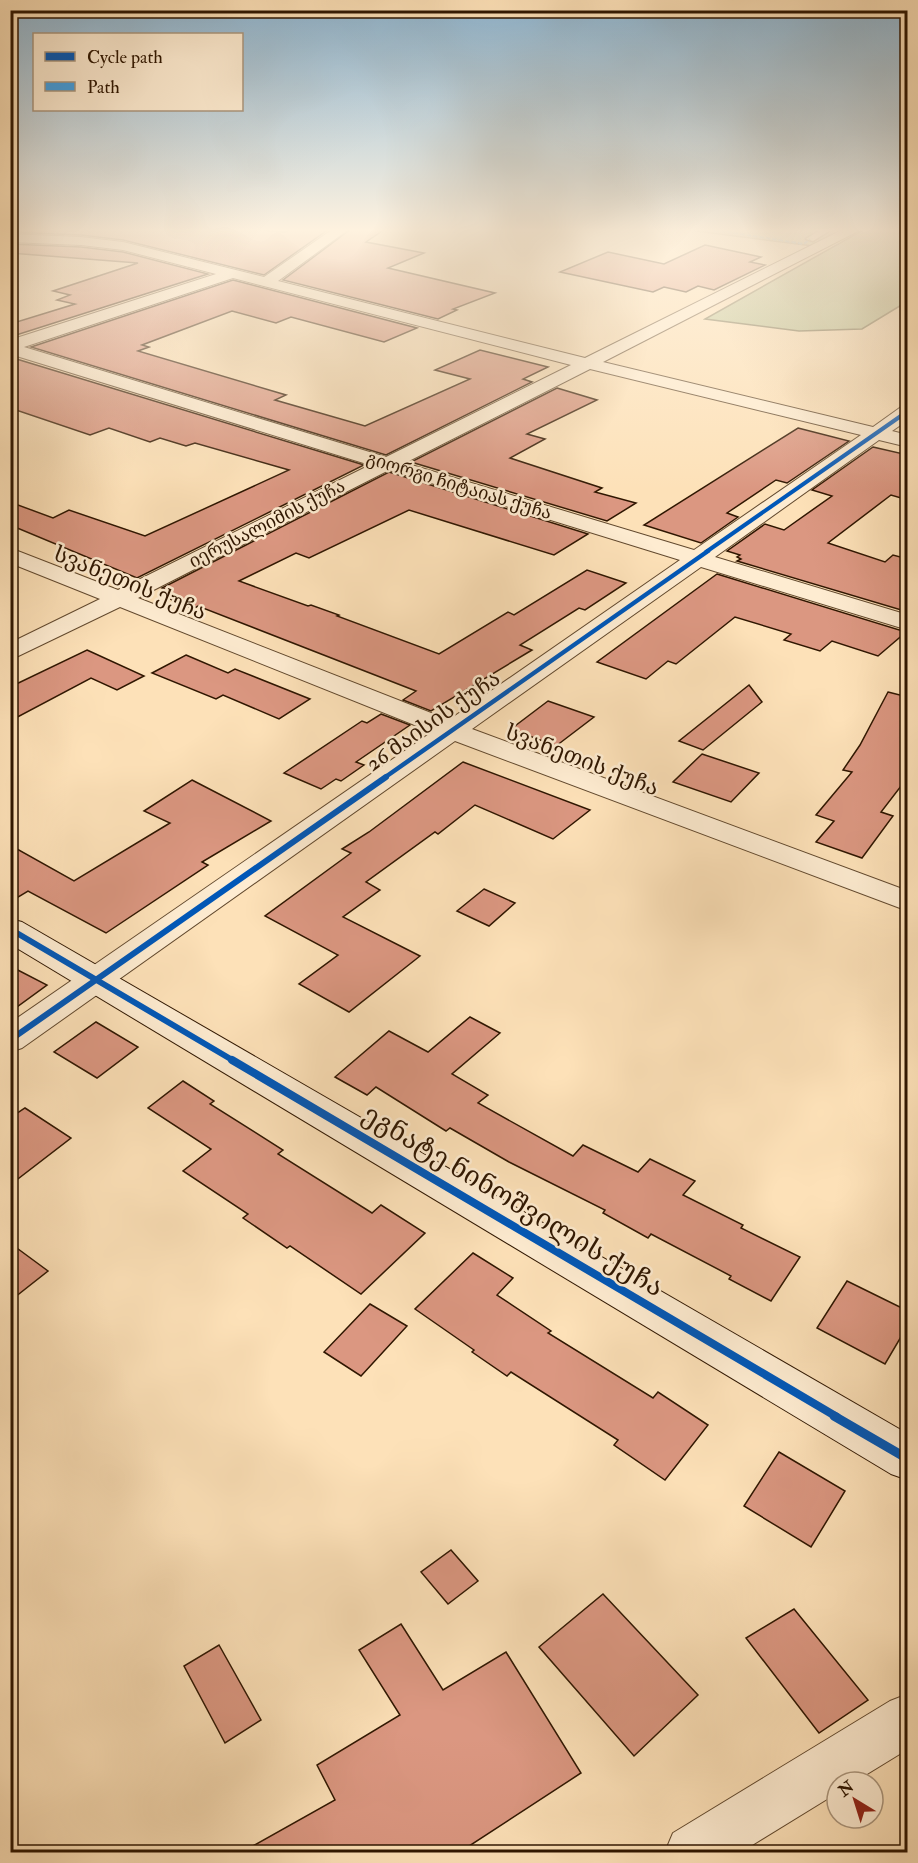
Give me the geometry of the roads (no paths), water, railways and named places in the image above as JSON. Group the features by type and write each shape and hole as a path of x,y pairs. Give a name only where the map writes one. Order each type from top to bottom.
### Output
{"street":[{"path":"10,347 103,316"},
{"path":"402,316 908,441"},
{"name":"იერუსალიმის ქუჩა","path":"10,653 682,316"},
{"name":"გიორგი ჩიტაიას ქუჩა","path":"10,347 908,623"},
{"name":"26 მაისის ქუჩა","path":"10,1040 908,411"},
{"name":"სვანეთის ქუჩა","path":"10,555 451,730 908,902"},
{"name":"ეგნატე ნინოშვილის ქუჩა","path":"10,929 908,1459"},
{"path":"692,1852 908,1719"}]}
